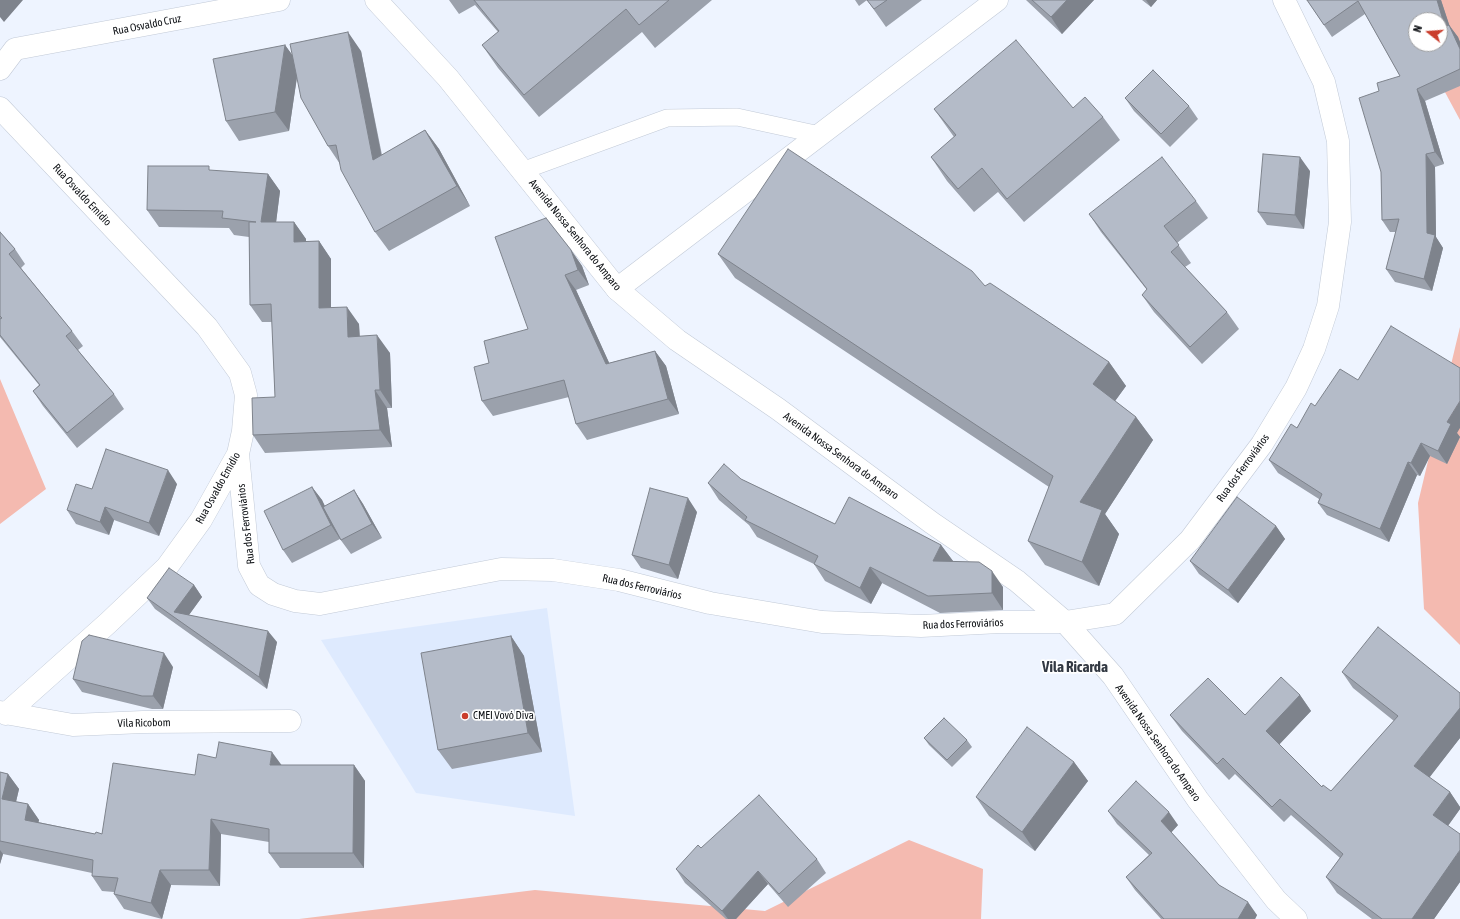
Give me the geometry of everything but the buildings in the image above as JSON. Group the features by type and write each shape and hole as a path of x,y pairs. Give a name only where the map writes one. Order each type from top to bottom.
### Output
{"street":[{"name":"Rua Osvaldo Cruz","path":"0,69 15,49 279,0"},
{"name":"Avenida Nossa Senhora do Amparo","path":"376,0 448,78 617,289 677,340 778,409 932,523 1017,581 1065,622 1113,676 1198,800 1276,900 1296,919"},
{"path":"617,289 997,0"},
{"name":"Rua dos Ferroviários","path":"238,454 249,566 259,585 273,594 295,601 320,604 501,569 508,569 553,570 618,580 710,603 822,622 921,626 1000,622 1065,622 1114,614 1190,540 1262,444 1296,388 1314,349 1328,306 1340,222 1338,141 1324,82 1284,0"},
{"name":"Rua Osvaldo Emidio","path":"0,108 206,327 240,373 246,395 243,431 238,454 201,520 166,566 108,622 3,713"},
{"name":"Vila Ricobom","path":"3,713 73,725 143,722 290,721"}],"lane":[{"path":"522,171 667,118 737,117 820,136"}],"shaded area":[{"path":"1395,0 1460,0 1460,120 1423,52 1448,52 1448,12 1408,12"},
{"path":"1460,327 1460,645 1424,609 1418,503"},
{"path":"0,379 46,489 0,524"},
{"name":"CMEI Vovó Diva","path":"547,608 575,816 416,793 321,640"},
{"path":"909,840 983,869 981,919 299,919 535,890 765,911"}],"place":[{"name":"CMEI Vovó Diva","path":"465,716"}],"district":[{"name":"Vila Ricarda","path":"1075,667"}]}
